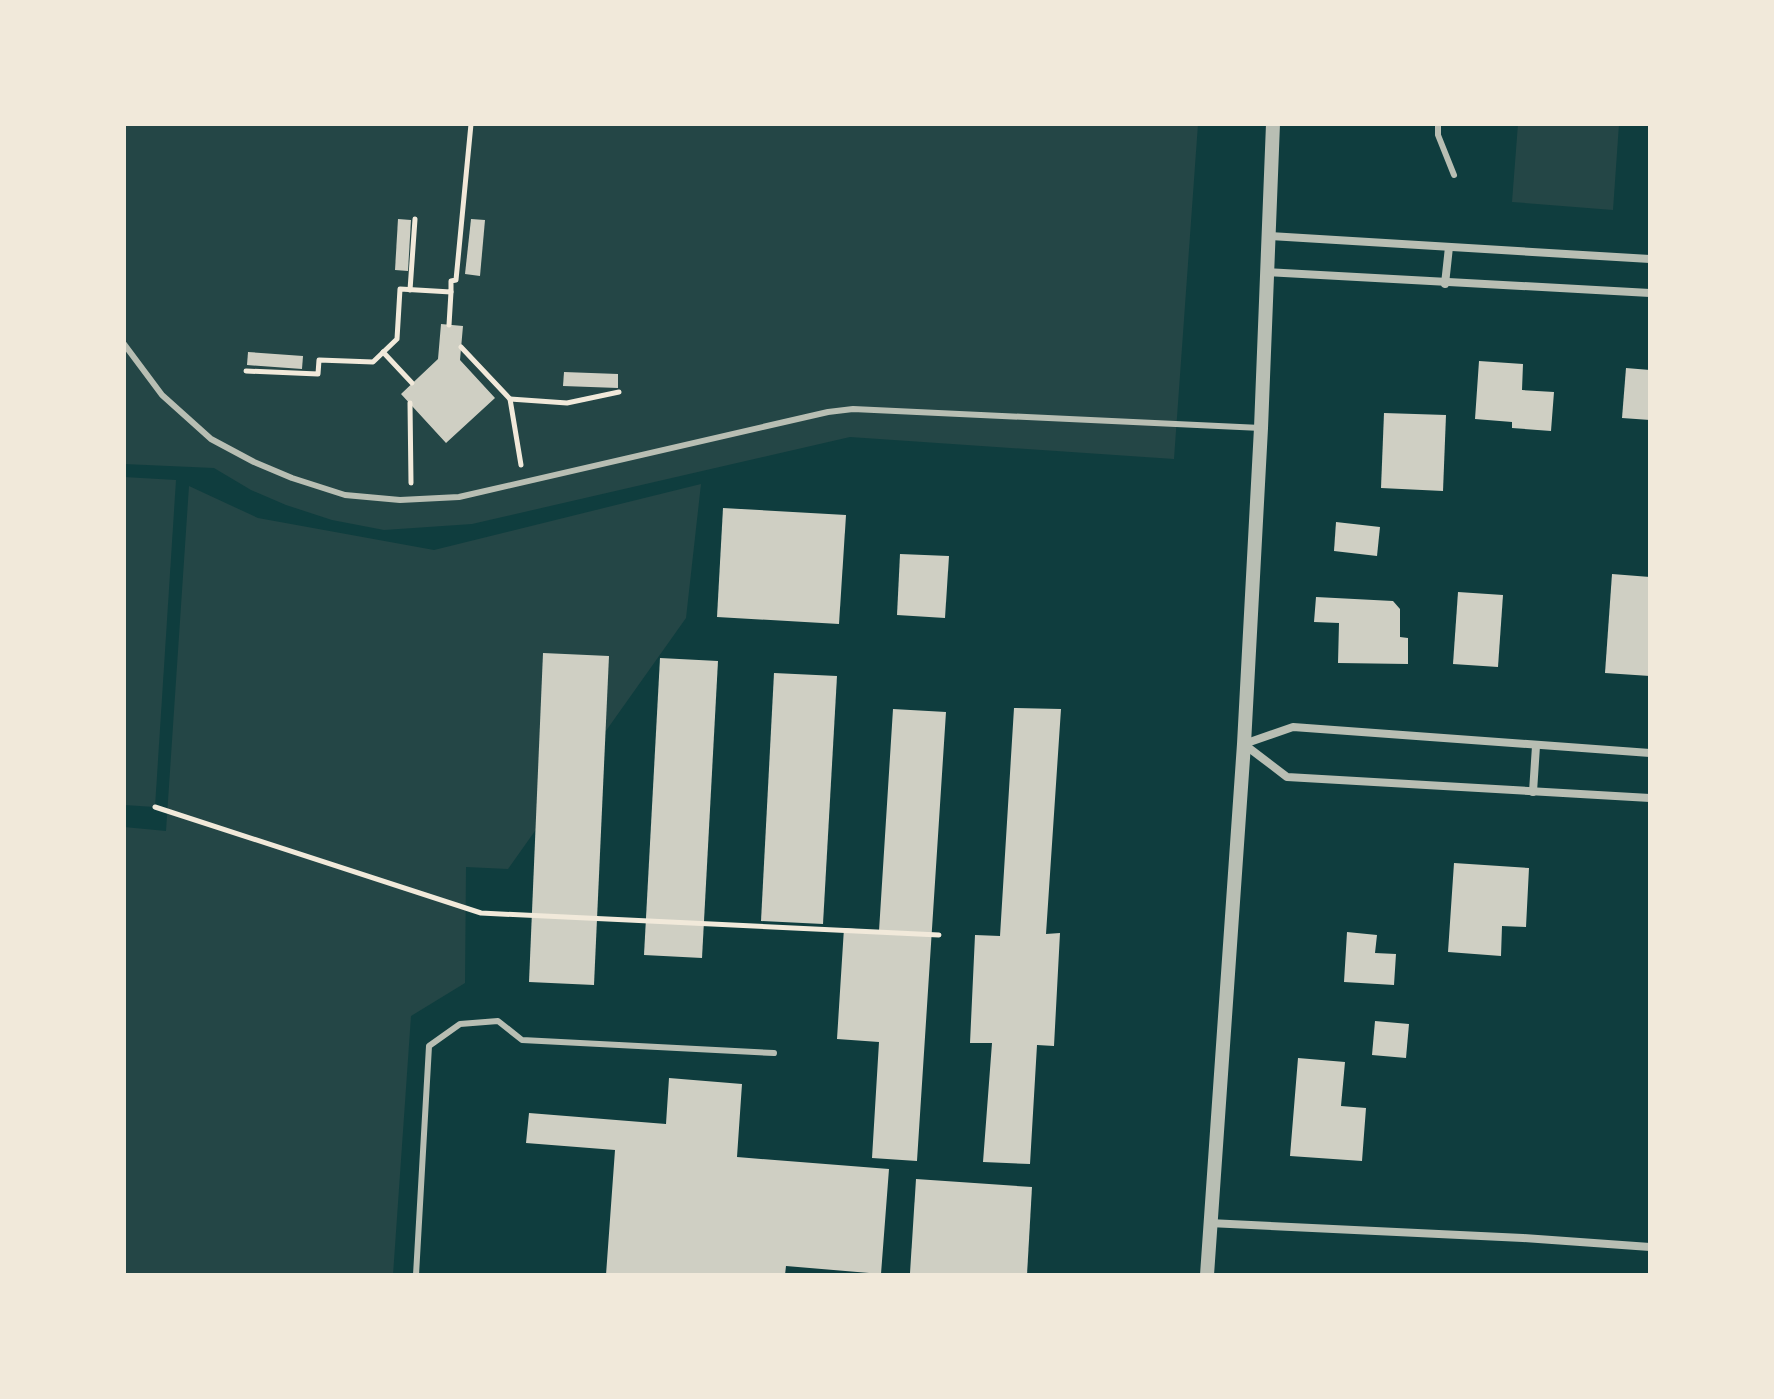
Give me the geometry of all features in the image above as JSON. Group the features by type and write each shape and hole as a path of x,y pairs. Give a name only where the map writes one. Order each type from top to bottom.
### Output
{"street":[{"path":"1207,1275 1244,744 1273,124"},
{"path":"1269,236 1650,259"},
{"path":"1445,284 1449,247"},
{"path":"1267,272 1650,293"},
{"path":"1244,744 1293,727 1650,753"},
{"path":"1244,744 1287,777 1650,798"},
{"path":"1533,792 1536,746"},
{"path":"1209,1223 1650,1247"}],"lane":[{"path":"1438,124 1438,135 1454,175"},
{"path":"124,344 162,395 211,439 292,478 345,495 412,500 459,497 828,412 853,409 1261,428"},
{"path":"416,1275 429,1046 460,1024 498,1021 522,1040 774,1053"}],"path":[{"path":"449,325 451,281 456,280 471,124"},
{"path":"410,290 415,219"},
{"path":"246,371 318,374 319,360 373,362 397,339 400,289 451,292"},
{"path":"461,347 510,399 524,482"},
{"path":"383,352 412,383"},
{"path":"510,399 567,403 619,392"},
{"path":"410,403 412,500"},
{"path":"155,807 481,913 939,935"}],"shaded area":[{"path":"124,124 1198,124 1174,459 850,437 472,524 384,530 332,520 286,505 251,490 214,468 124,464"},
{"path":"1518,124 1619,124 1613,210 1512,202"},
{"path":"124,477 176,480 155,807 124,805"},
{"path":"701,484 686,618 508,869 466,867 465,983 411,1016 393,1275 124,1275 124,827 166,831 189,486 258,518 434,550"}],"building":[{"path":"398,219 411,220 408,271 395,270"},
{"path":"471,219 485,220 480,276 465,274"},
{"path":"441,324 463,326 460,360 495,398 446,443 401,394 438,359"},
{"path":"248,352 303,356 302,369 247,365"},
{"path":"1479,361 1523,364 1522,390 1554,392 1551,431 1512,428 1512,422 1475,419"},
{"path":"1626,368 1650,370 1650,420 1622,418"},
{"path":"564,372 618,374 618,388 563,386"},
{"path":"1384,413 1446,415 1443,491 1381,488"},
{"path":"723,508 846,515 839,624 717,617"},
{"path":"1336,522 1380,527 1377,556 1334,551"},
{"path":"900,554 949,556 945,618 897,615"},
{"path":"1612,574 1650,577 1650,676 1605,673"},
{"path":"1458,592 1503,595 1498,667 1453,664"},
{"path":"1316,597 1393,601 1400,609 1400,637 1408,638 1408,664 1338,663 1339,623 1314,622"},
{"path":"543,653 609,656 594,985 529,982"},
{"path":"660,658 718,661 702,958 644,955"},
{"path":"774,673 837,676 823,924 761,921"},
{"path":"1014,708 1061,709 1046,934 1060,933 1054,1046 1037,1045 1030,1164 983,1162 992,1043 970,1043 975,935 1000,936"},
{"path":"893,709 946,712 917,1161 872,1158 879,1042 837,1039 844,928 879,931"},
{"path":"1454,863 1529,868 1526,927 1502,926 1501,956 1448,952"},
{"path":"1347,932 1377,935 1375,953 1396,954 1394,985 1344,982"},
{"path":"1375,1021 1409,1024 1406,1058 1372,1055"},
{"path":"1298,1058 1345,1062 1341,1106 1366,1108 1362,1161 1290,1156"},
{"path":"669,1078 742,1084 737,1157 889,1169 881,1274 786,1266 785,1275 606,1275 615,1150 526,1143 529,1113 666,1124"},
{"path":"916,1179 1032,1187 1027,1275 910,1273"}]}
